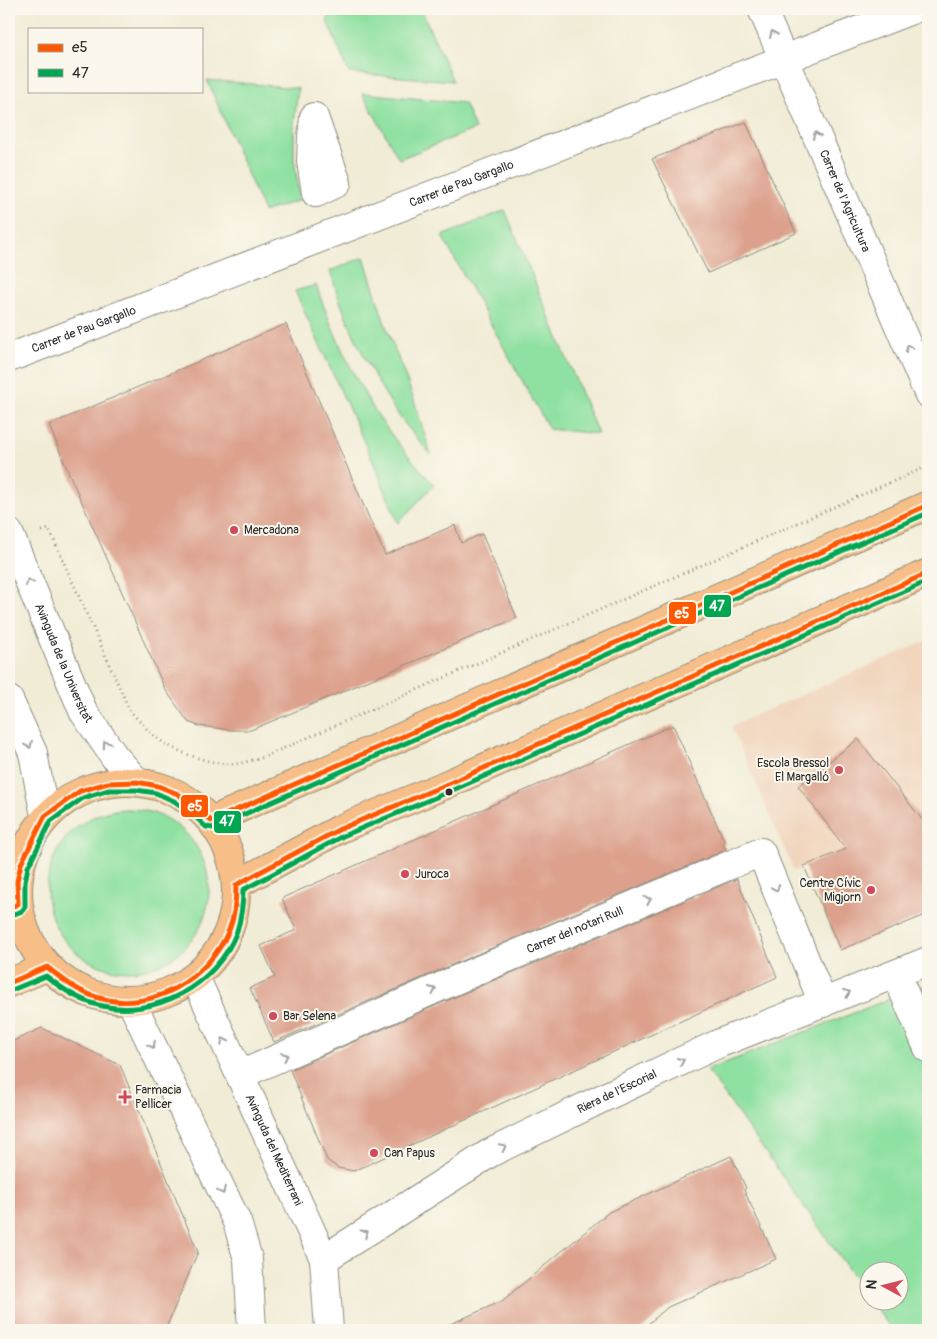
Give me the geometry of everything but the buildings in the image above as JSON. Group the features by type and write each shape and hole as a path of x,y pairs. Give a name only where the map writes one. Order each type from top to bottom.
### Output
{"main road":[{"path":"210,821 928,505"},
{"path":"236,885 340,829 452,782 928,573"},
{"path":"137,782 158,786 178,794 195,806 210,821 223,840 232,862 236,885 234,907 229,929 215,955 195,976 171,991 158,996 130,1001 112,1000 94,996 77,989 47,967 30,944 13,906 21,864 45,816 80,791 108,783 137,782"},
{"path":"9,983 47,967"}],"street":[{"name":"Carrer de l'Agricultura","path":"762,9 928,393"},
{"name":"Carrer de Pau Gargallo","path":"9,358 914,9"},
{"name":"Avinguda de la Universitat","path":"9,533 83,711 114,756 137,782"},
{"path":"9,700 33,753 45,816"},
{"name":"Carrer del notari Rull","path":"240,1075 474,972 762,852 823,1003"},
{"name":"Riera de l'Escorial","path":"324,1259 490,1153 720,1043 928,961"},
{"path":"896,974 928,1048"},
{"name":"Avinguda del Mediterrani","path":"195,976 324,1259 329,1330"},
{"path":"130,1001 238,1222 248,1258 245,1327"}],"path":[{"path":"49,528 130,711 154,735 177,750 212,762 236,764 259,759 928,466"}],"shaded area":[{"name":"Escola Bressol El Margalló","path":"928,640 928,815 794,871 731,726"}],"green space":[{"path":"333,9 421,9 453,81 349,73 327,21"},
{"path":"207,80 298,88 294,124 294,159 300,200 264,212"},
{"path":"362,93 464,103 475,129 399,159"},
{"path":"505,210 598,434 549,429 442,236"},
{"path":"364,257 384,321 413,397 431,455 399,416 375,377 349,325 336,289 330,271"},
{"path":"316,285 345,356 372,407 395,439 434,485 398,523 375,466 295,291"},
{"path":"136,809 159,815 179,827 191,839 206,866 209,890 206,914 203,921 191,941 179,953 152,968 120,971 97,965 77,953 65,941 50,914 47,882 53,859 65,839 77,827 104,812"},
{"path":"928,984 928,1330 892,1330 879,1312 910,1312 910,1262 860,1262 860,1285 707,1070"}],"transit line":[{"name":"e5","path":"9,908 18,904 17,881 21,864 45,816 80,791 108,783 137,782 158,786 178,794 211,821 928,505"},
{"name":"47","path":"12,915 22,911 25,907 25,882 28,867 51,821 83,798 109,790 136,790 156,793 174,801 190,812 206,827 213,828 928,513"},
{"name":"e5","path":"9,983 47,967 78,989 99,998 139,1001 158,996 176,988 193,977 220,948 233,919 236,885 340,829 443,786 928,573"},
{"name":"47","path":"12,990 46,976 77,997 98,1005 119,1008 141,1007 181,994 199,982 215,967 228,950 237,931 242,910 243,890 343,836 446,793 928,581"}],"place":[{"name":"Mercadona","path":"234,530"},
{"name":"Escola Bressol El Margalló","path":"839,770"},
{"name":"Juroca","path":"405,874"},
{"name":"Centre Cívic Migjorn","path":"871,890"},
{"name":"Bar Selena","path":"273,1016"},
{"name":"Farmacia Pellicer","path":"125,1097"},
{"name":"Can Papus","path":"374,1153"}]}
